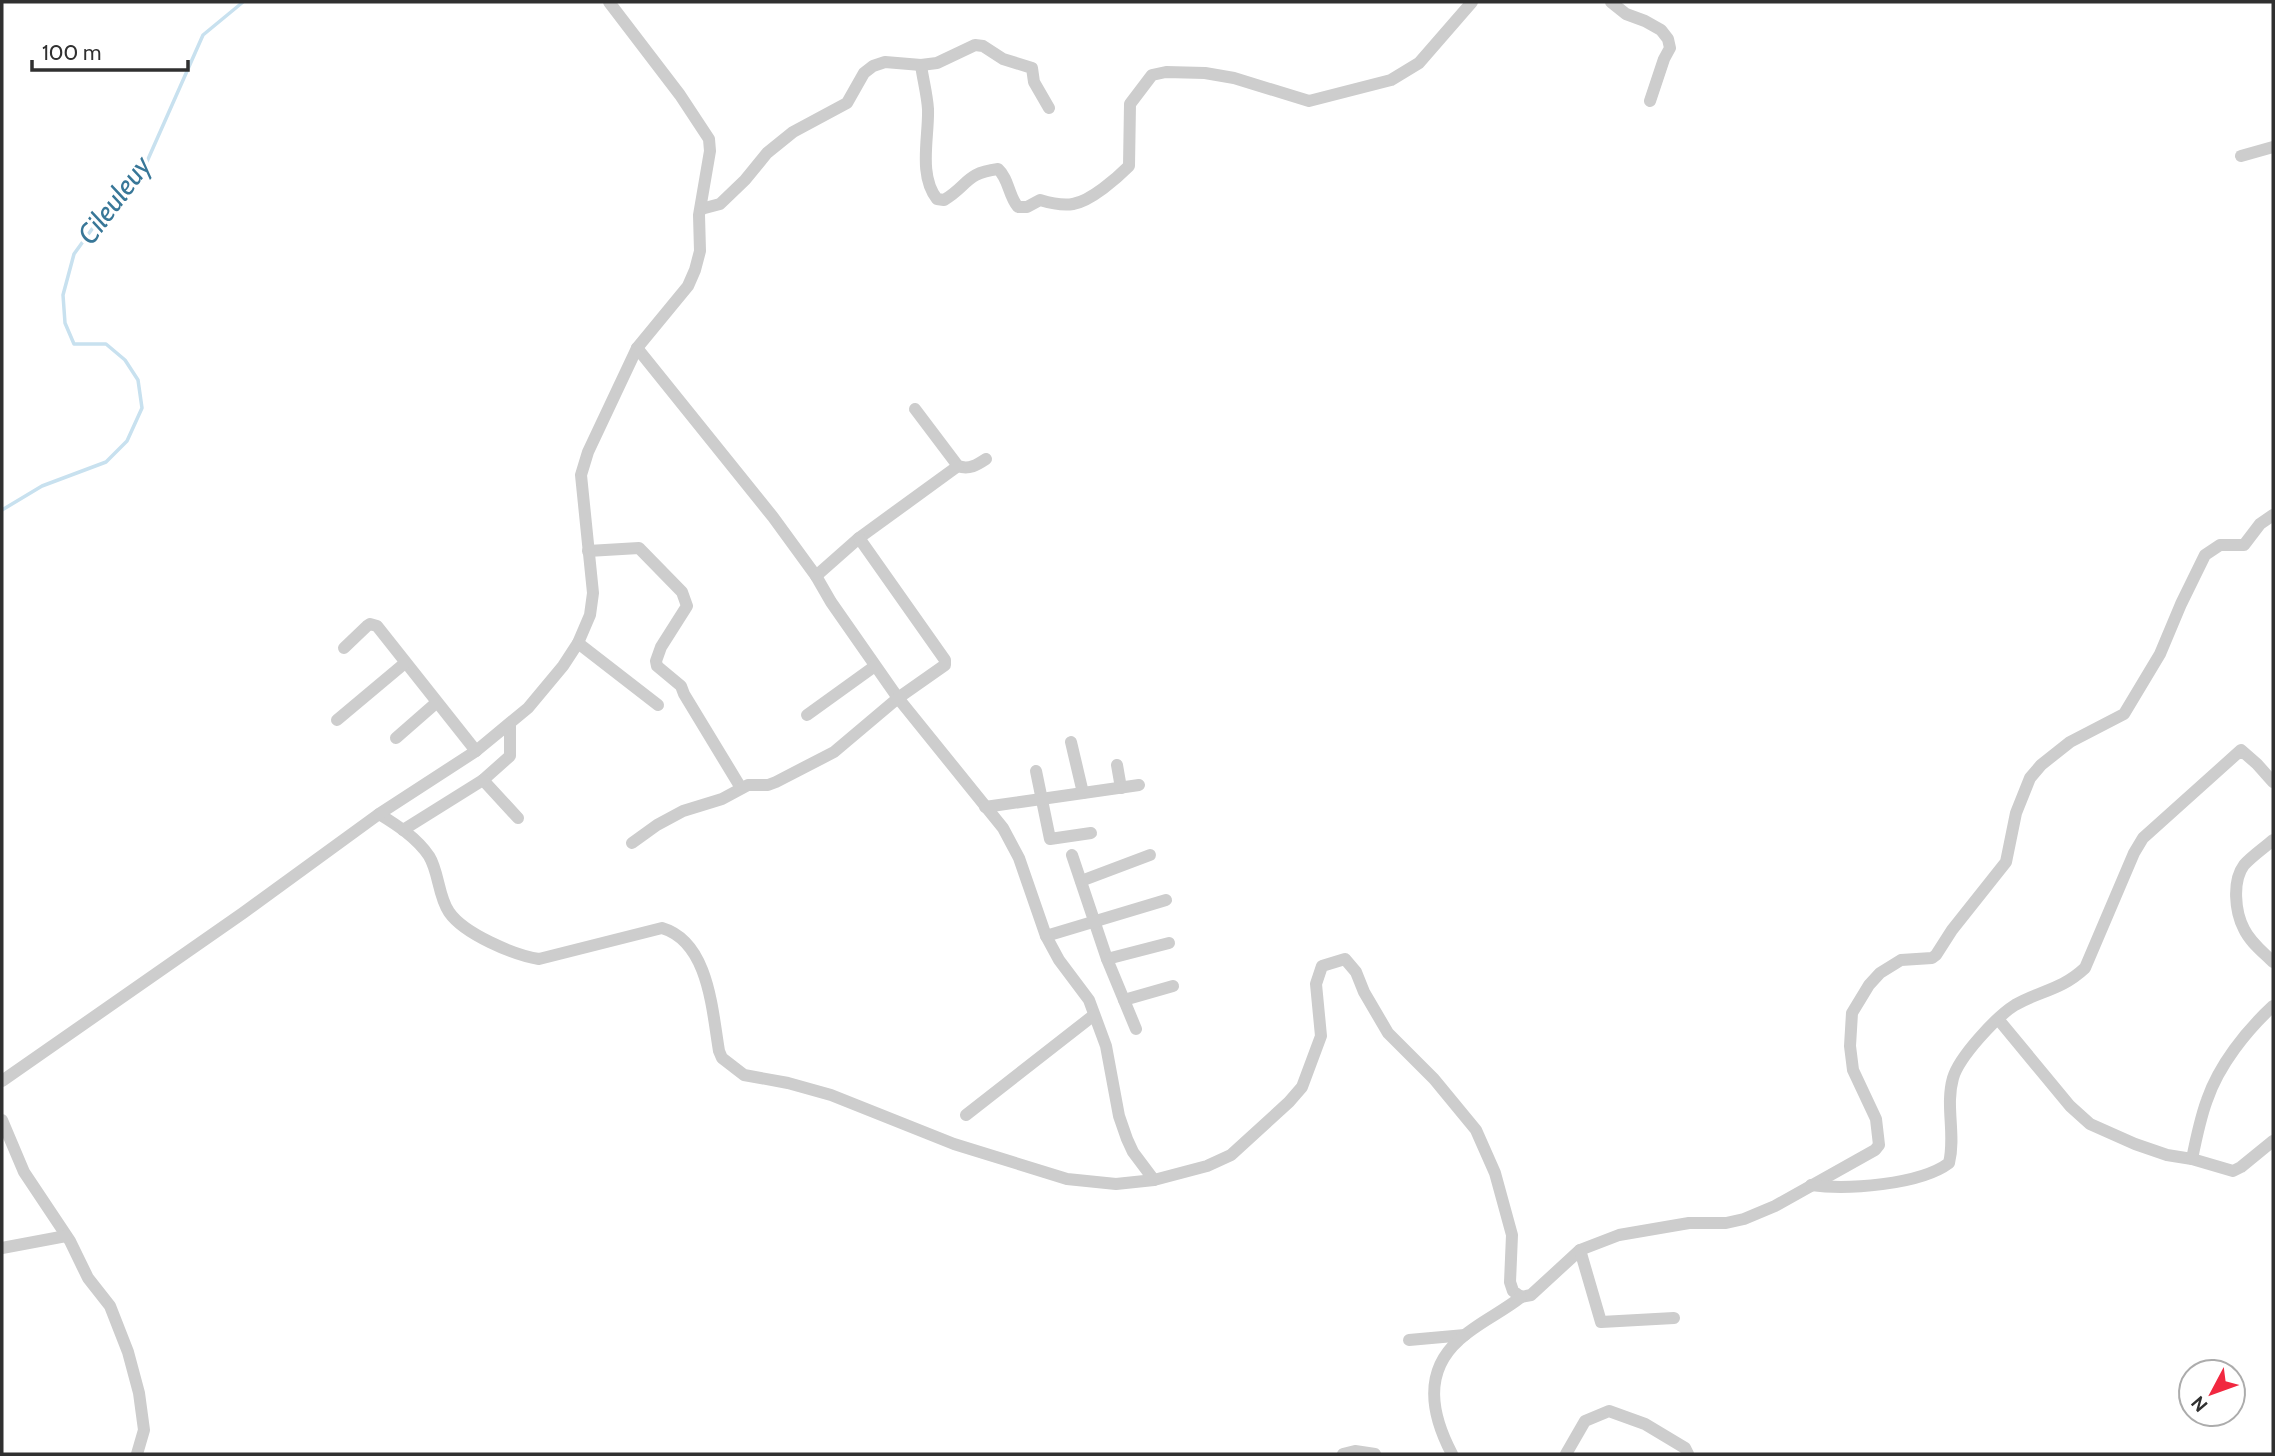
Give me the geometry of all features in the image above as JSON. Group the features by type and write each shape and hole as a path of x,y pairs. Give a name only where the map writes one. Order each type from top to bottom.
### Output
{"street":[{"path":"2,1080 379,814 476,751 528,708 550,683 578,643 590,615 593,593 581,475 588,452 636,348 688,286 700,251 699,215 710,151 709,139 680,94 609,2"},
{"path":"921,65 928,106 926,166 932,193 937,199 950,197 975,174 998,169 1005,176 1011,198 1018,207 1027,207 1040,201 1075,204 1102,188 1129,166 1130,104 1152,75 1166,72 1205,73 1234,78 1308,101 1391,80 1419,63 1472,2"},
{"path":"1611,2 1626,14 1661,30 1668,39 1670,48 1650,101"},
{"path":"701,209 720,204 745,180 767,153 793,132 847,103 864,73 873,66 894,61 921,65 949,59 975,45 987,46 1003,59 1031,68 1034,82 1049,108"},
{"path":"2241,156 2273,147"},
{"path":"636,348 773,517 898,698 1003,828 1019,858 1046,936 1059,960 1088,1000 1106,1046 1119,1116 1127,1139 1133,1152 1154,1180"},
{"path":"915,409 958,466 975,466 986,458"},
{"path":"816,576 859,538 958,466"},
{"path":"1452,1454 1441,1435 1432,1398 1439,1370 1446,1356 1457,1341 1521,1297 1531,1294 1580,1250 1619,1235 1689,1223 1726,1223 1744,1219 1775,1206 1869,1155 1879,1145 1877,1119 1853,1070 1850,1046 1852,1013 1869,985 1880,973 1901,960 1932,958 1936,955 1952,930 2006,862 2016,813 2030,778 2041,765 2070,742 2124,714 2141,690 2160,654 2205,555 2220,545 2244,545 2260,524 2273,515"},
{"path":"632,844 669,817 722,799 748,785 768,785 776,782 834,752 898,698 945,665 945,660 859,538"},
{"path":"587,551 639,548 682,593 687,606 661,647 657,666 681,686 741,789"},
{"path":"344,648 367,626 373,624 380,629 476,751"},
{"path":"578,643 658,705"},
{"path":"337,720 405,663"},
{"path":"807,715 876,666"},
{"path":"396,738 436,703"},
{"path":"403,830 483,780 510,755 510,724"},
{"path":"1071,742 1083,793"},
{"path":"1810,1185 1840,1188 1868,1185 1936,1172 1948,1163 1952,1134 1950,1092 1960,1063 1998,1019 2013,1006 2072,980 2085,968 2125,873 2143,838 2241,750 2258,764 2273,782"},
{"path":"1117,765 1121,788"},
{"path":"1036,771 1050,839 1091,832"},
{"path":"483,780 518,818"},
{"path":"985,807 1139,785"},
{"path":"379,814 403,830 429,857 449,912 474,933 521,956 539,959 662,928 679,935 690,948 709,995 722,1058 744,1075 831,1095 954,1144 1067,1179 1116,1184 1154,1180 1207,1166 1231,1155 1302,1087 1321,1035 1316,984 1322,966 1345,959 1356,972 1364,992 1388,1033 1434,1079 1476,1130 1495,1173 1512,1235 1510,1282 1513,1291 1521,1297"},
{"path":"2273,840 2246,863 2239,873 2236,892 2239,917 2244,930 2273,962"},
{"path":"1072,855 1107,959 1136,1028"},
{"path":"1081,881 1150,855"},
{"path":"1046,936 1166,900"},
{"path":"1107,959 1169,943"},
{"path":"1124,1000 1173,986"},
{"path":"2192,1159 2207,1100 2218,1075 2239,1043 2273,1006"},
{"path":"966,1115 1094,1016"},
{"path":"1998,1019 2070,1106 2090,1124 2167,1155 2232,1171 2273,1141"},
{"path":"2,1120 24,1172 66,1236 88,1278 110,1307 128,1352 139,1393 144,1430 136,1454"},
{"path":"2,1248 66,1236"},
{"path":"1580,1250 1601,1322 1674,1318"},
{"path":"1409,1340 1465,1335"},
{"path":"1566,1454 1584,1421 1609,1411 1645,1424 1685,1448 1688,1454"},
{"path":"1343,1454 1355,1451 1375,1454"}],"waterway":[{"name":"Cileuleuy","path":"2,510 42,486 106,462 127,441 142,408 138,380 125,360 106,344 74,344 65,323 63,295 74,254 100,218 145,166 203,35 243,2"}]}
